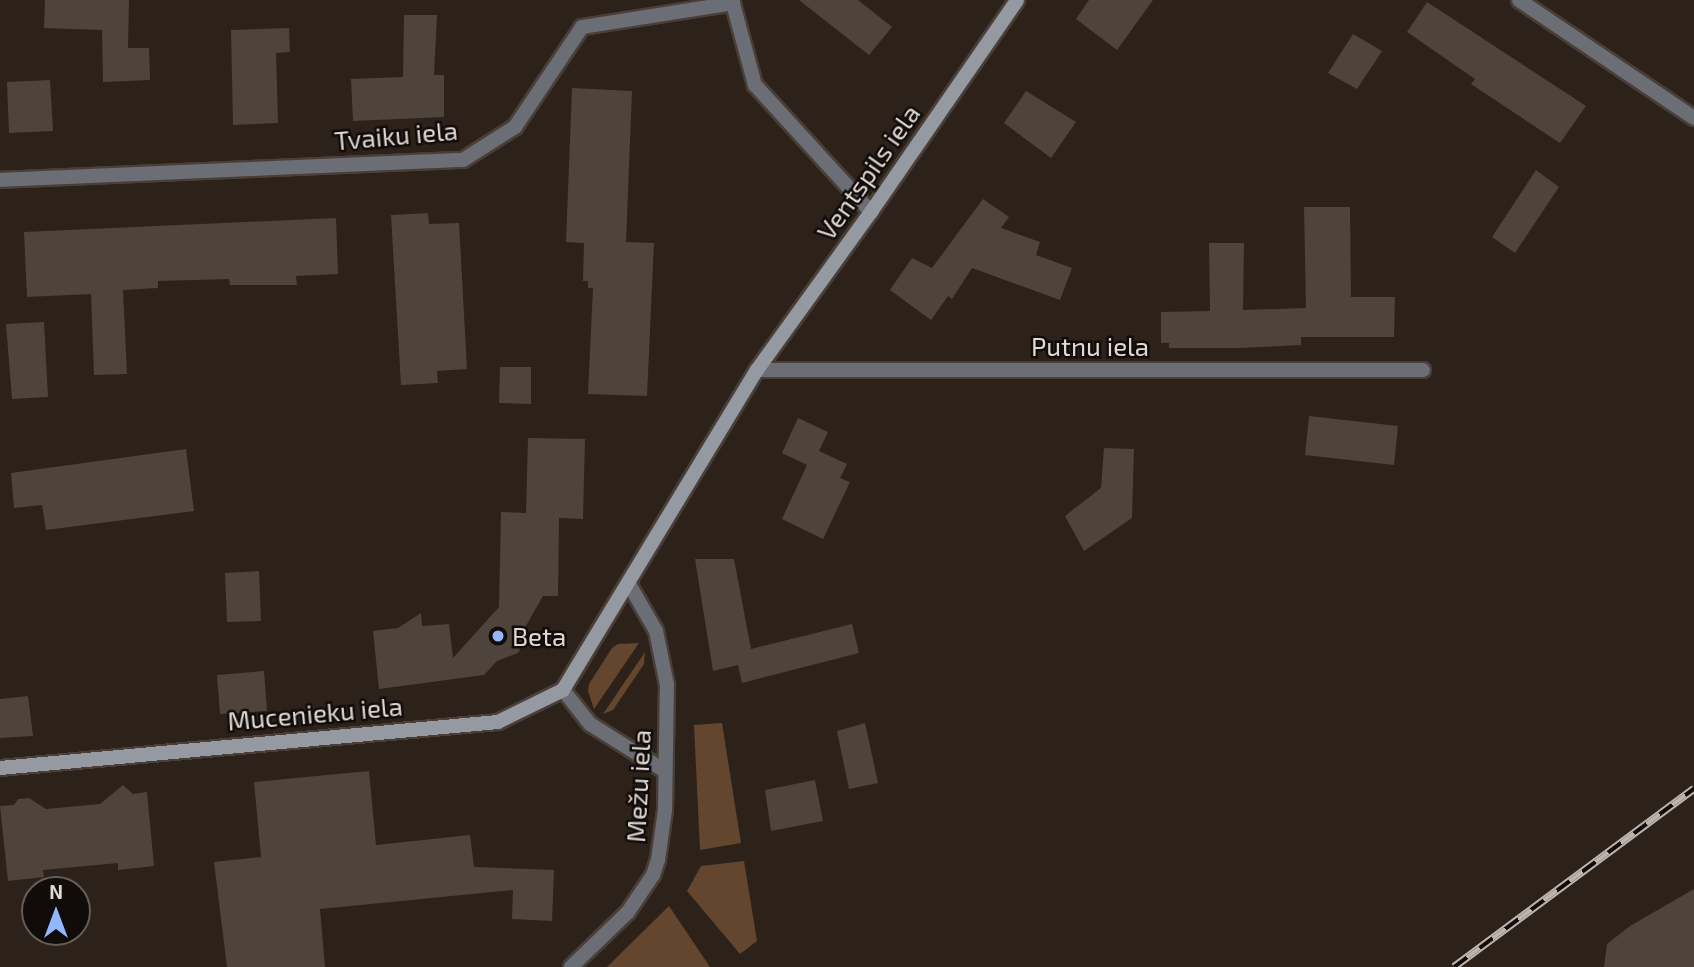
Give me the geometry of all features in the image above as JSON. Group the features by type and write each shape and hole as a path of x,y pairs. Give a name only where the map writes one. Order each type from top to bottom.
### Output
{"street":[{"name":"Ventspils iela","path":"757,370 871,212 1017,0"},
{"path":"1519,0 1694,118"},
{"path":"732,1 755,85 871,212"},
{"name":"Tvaiku iela","path":"0,180 463,160 515,127 582,27 732,1"},
{"path":"665,771 590,724 563,690 757,370"},
{"name":"Putnu iela","path":"757,370 1423,370"},
{"name":"Mežu iela","path":"571,967 628,912 653,875 658,860 665,810 667,685 656,631 629,584"},
{"name":"Mucenieku iela","path":"0,768 498,722 563,690"}],"shaded area":[{"path":"639,643 594,709 588,691 589,684 612,648 618,644"},
{"path":"645,652 644,664 613,710 603,714"},
{"path":"722,723 741,843 700,850 694,725"},
{"path":"744,861 757,941 740,954 687,891 701,866"},
{"path":"669,906 710,967 607,967"}],"building":[{"path":"45,0 129,0 128,48 149,48 150,80 103,82 102,30 44,28"},
{"path":"799,0 858,0 892,27 869,55"},
{"path":"1089,0 1153,0 1117,50 1076,19"},
{"path":"1427,2 1586,106 1560,143 1471,84 1475,79 1407,32"},
{"path":"404,15 437,15 434,75 444,75 444,117 353,121 351,79 403,77"},
{"path":"289,28 290,52 276,53 278,123 233,125 231,30"},
{"path":"1353,34 1382,51 1357,89 1328,73"},
{"path":"50,80 53,131 9,133 7,82"},
{"path":"572,88 632,91 626,242 654,243 647,396 588,394 593,288 588,288 588,281 583,281 584,243 566,242"},
{"path":"1026,91 1076,122 1051,158 1004,123"},
{"path":"1536,170 1559,187 1515,253 1492,237"},
{"path":"983,199 1009,217 1001,228 1040,242 1036,255 1072,268 1060,300 972,268 952,299 948,296 931,320 890,290 912,258 932,268"},
{"path":"1304,207 1350,207 1351,297 1395,297 1394,337 1301,337 1301,345 1239,348 1169,348 1169,343 1161,343 1161,312 1210,311 1209,243 1244,243 1243,310 1306,308"},
{"path":"428,213 429,224 459,223 467,369 437,371 438,383 401,385 391,215"},
{"path":"336,218 338,274 296,276 297,285 230,285 229,279 158,281 158,288 123,290 127,374 94,375 91,294 27,297 24,232"},
{"path":"44,322 48,397 12,399 6,324"},
{"path":"500,367 531,367 531,404 499,403"},
{"path":"1309,416 1398,426 1394,465 1305,455"},
{"path":"798,418 828,432 819,451 847,464 840,478 850,482 823,539 782,519 807,465 782,453"},
{"path":"528,438 585,439 583,519 559,518 558,596 543,596 523,631 523,643 518,653 497,661 484,675 379,689 373,631 398,628 421,613 422,626 449,624 453,658 499,607 501,512 526,513"},
{"path":"1104,448 1134,449 1132,518 1084,551 1065,516 1101,488"},
{"path":"186,449 194,511 46,530 42,505 14,508 11,473"},
{"path":"695,559 734,559 751,649 852,624 859,653 742,683 738,665 713,671"},
{"path":"259,571 261,621 227,622 225,573"},
{"path":"264,671 267,711 220,714 217,675"},
{"path":"28,696 33,736 0,738 0,699"},
{"path":"865,723 878,783 849,789 837,731"},
{"path":"369,771 376,845 470,835 474,867 554,870 552,921 512,919 513,890 320,909 325,967 227,967 214,862 261,857 254,782"},
{"path":"815,780 823,821 771,831 765,790"},
{"path":"123,785 133,794 147,792 154,866 118,870 118,863 43,870 44,876 21,876 21,880 8,881 0,806 14,805 18,799 29,798 46,809 100,804"},
{"path":"1694,889 1694,967 1604,967 1607,944 1630,926"}],"railway":[{"path":"1454,967 1694,789"}],"place":[{"name":"Beta","path":"498,636"}]}
